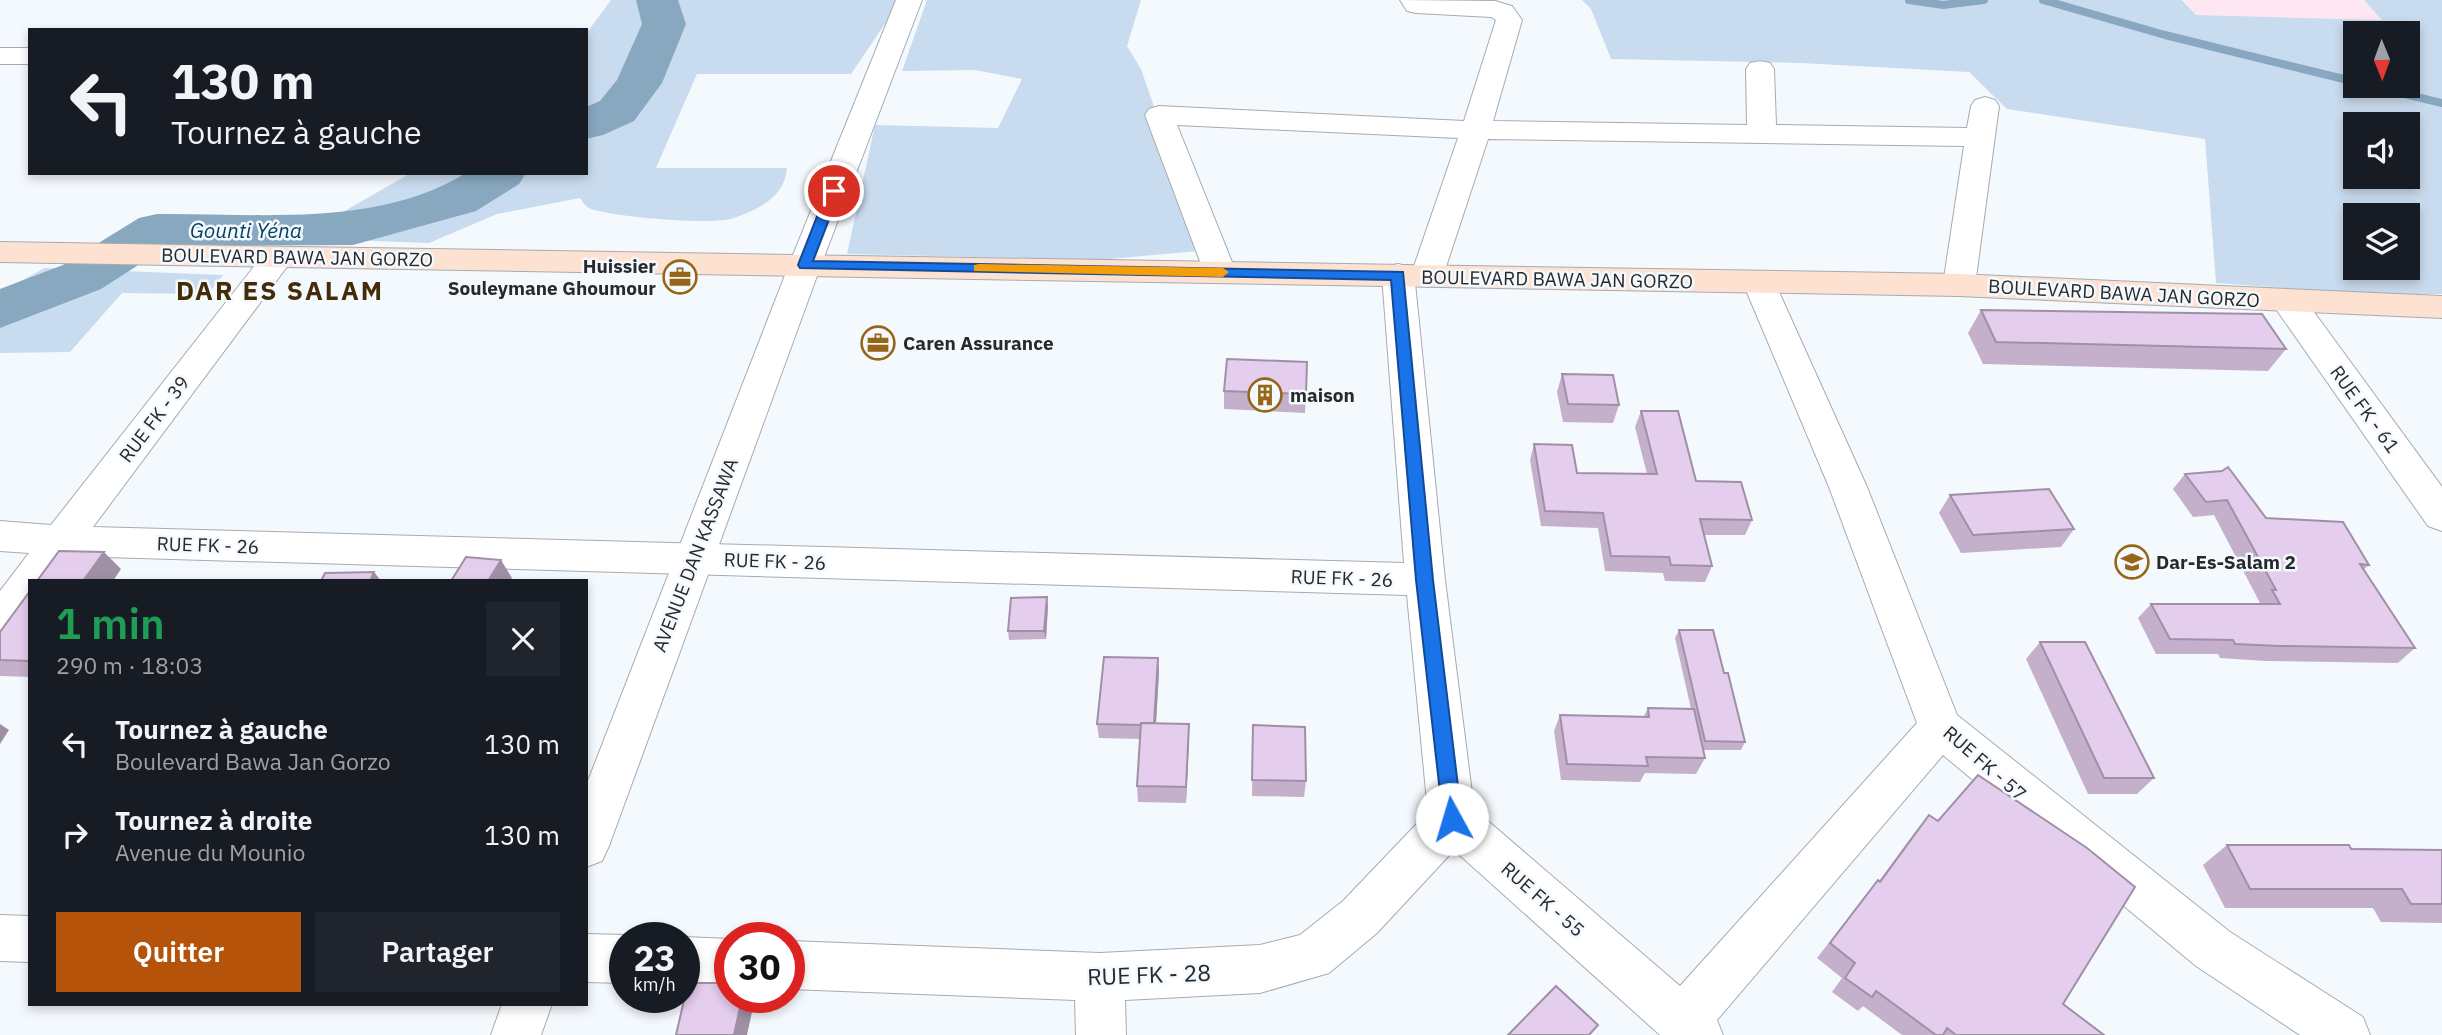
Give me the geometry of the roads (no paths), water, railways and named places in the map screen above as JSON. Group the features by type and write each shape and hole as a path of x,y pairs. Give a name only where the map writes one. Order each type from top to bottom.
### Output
{"main road":[{"name":"BOULEVARD BAWA JAN GORZO","path":"0,252 1959,285 2442,307"}],"street":[{"name":"AVENUE DAN KASSAWA","path":"588,841 805,265 909,0"},
{"path":"1413,0 1416,5 1495,9 1509,20 1456,195 1413,276 1425,580 1452,819"},
{"path":"0,56 28,56"},
{"path":"1760,69 1762,132"},
{"path":"1959,285 1985,106"},
{"path":"1220,272 1159,115 1474,130 1979,137"},
{"name":"RUE FK - 39","path":"32,579 278,257"},
{"name":"RUE FK - 57","path":"1759,283 1848,487 1940,727 2213,949 2346,1035"},
{"name":"RUE FK - 61","path":"2288,301 2442,516"},
{"name":"RUE FK - 26","path":"0,536 61,541 1425,580"},
{"name":"RUE FK - 39","path":"0,621 28,584"},
{"path":"1690,1028 1940,727"},
{"name":"RUE FK - 28","path":"805,966 1101,977 1259,969 1312,956 1360,917 1452,819"},
{"name":"RUE FK - 55","path":"1452,819 1690,1028"},
{"path":"0,937 28,939"},
{"path":"588,958 609,959"},
{"path":"1101,977 1101,1035"},
{"path":"516,1035 526,1006"}],"waterway":[{"name":"Gounti Yéna","path":"588,124 617,111 639,83 664,24 657,0"},
{"path":"1909,0 1943,5 1984,0"},
{"path":"2043,0 2165,35 2343,79"},
{"path":"2420,98 2442,103"},
{"name":"Gounti Yéna","path":"0,310 82,277 157,230 353,229 458,200 498,175"}],"place":[{"name":"Huissier Souleymane Ghoumour","path":"680,277"},
{"name":"Caren Assurance","path":"878,343"},
{"name":"maison","path":"1265,395"},
{"name":"Dar-Es-Salam 2","path":"2132,562"}],"district":[{"name":"DAR ES SALAM","path":"280,290"}]}
